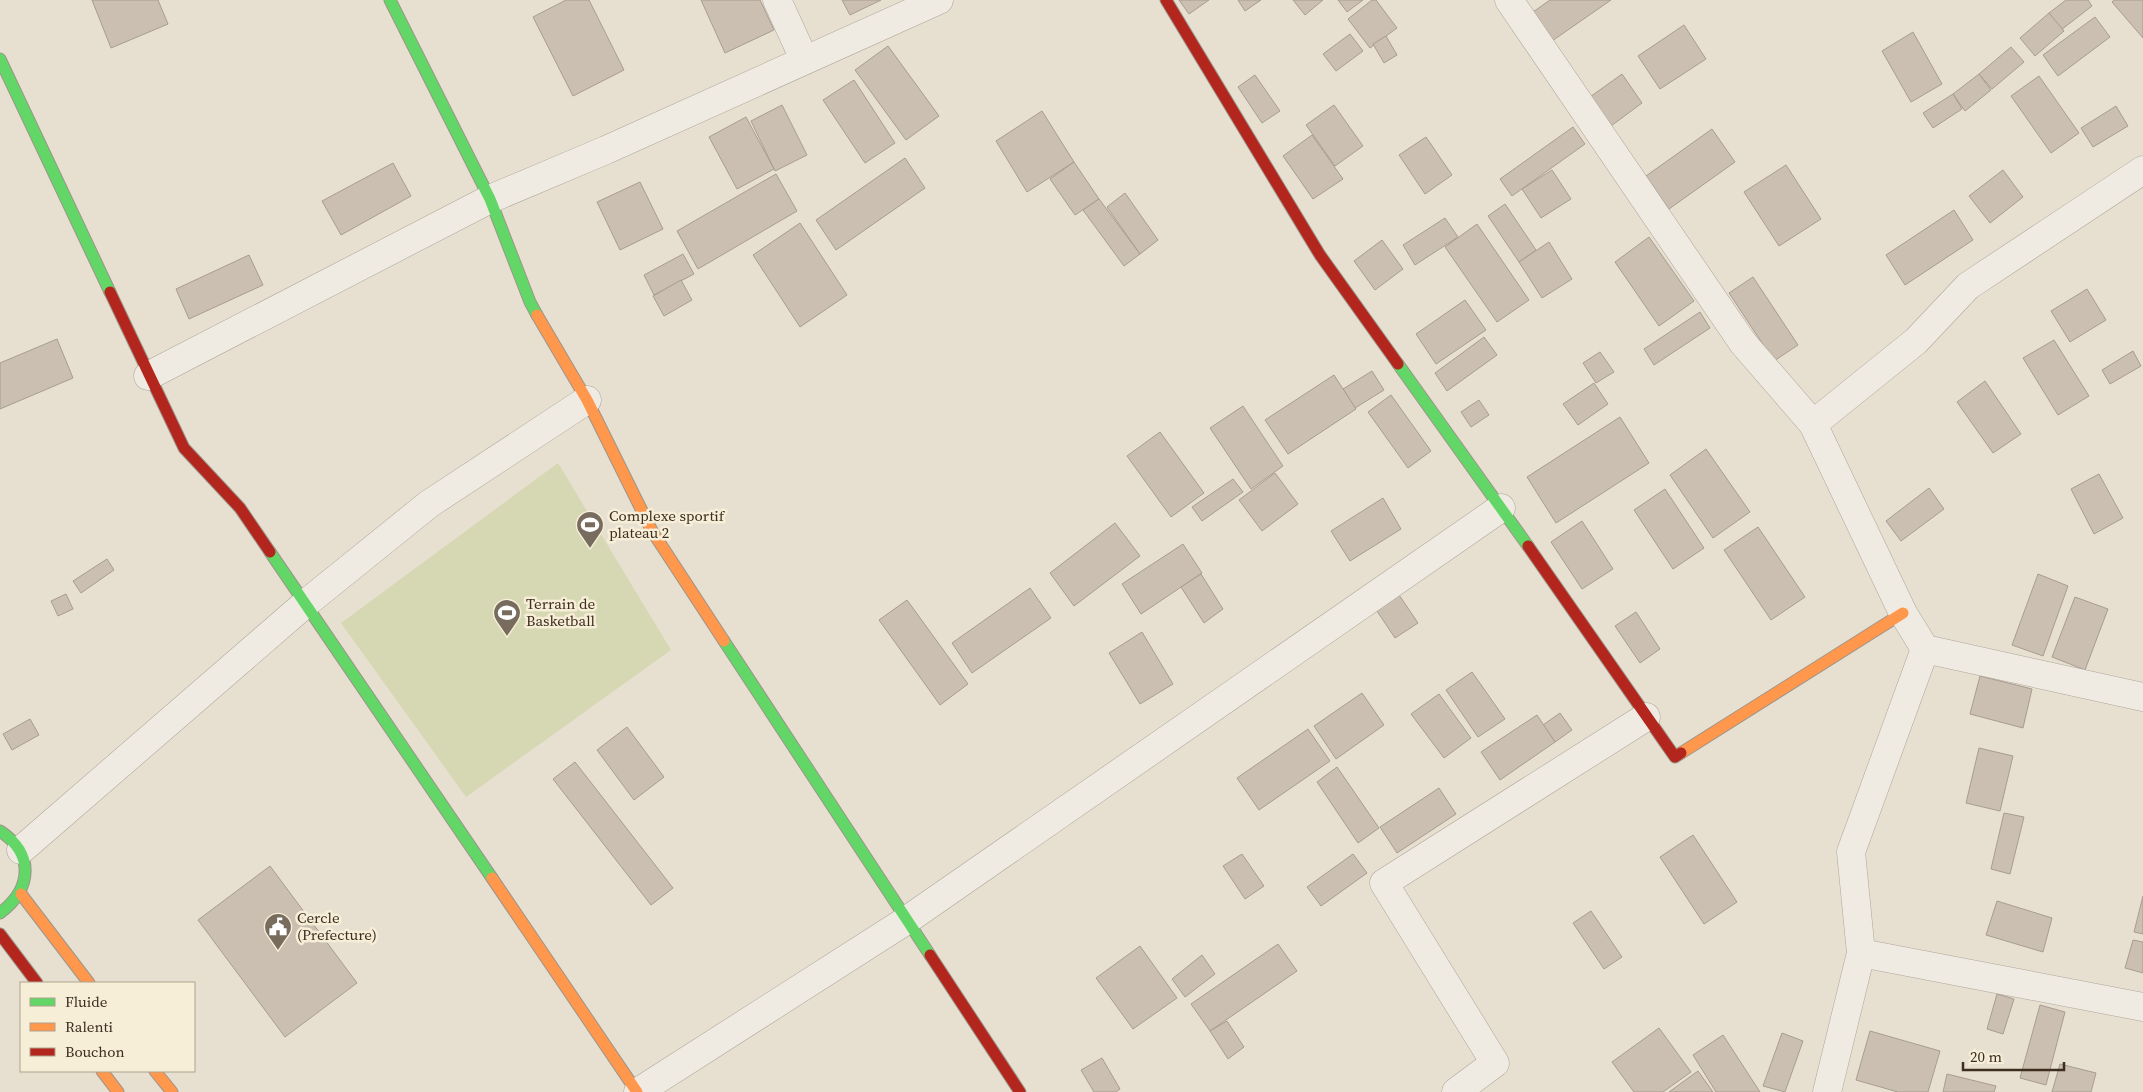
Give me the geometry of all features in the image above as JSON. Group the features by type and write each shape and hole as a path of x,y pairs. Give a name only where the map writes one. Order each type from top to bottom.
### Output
{"street":[{"path":"390,0 490,199 530,302 587,400 652,530 1020,1092"},
{"path":"777,0 804,59"},
{"path":"148,376 490,199 606,150 804,59 939,0"},
{"path":"1166,0 1320,255 1501,508 1675,757 1903,613"},
{"path":"1509,0 1743,343 1813,424 1903,613 1925,649 2143,697"},
{"path":"0,58 148,376 184,448 240,508 637,1092 907,920 1501,508"},
{"path":"1813,424 1916,342 1968,286 2143,170"},
{"path":"21,850 305,604 429,504 587,400"},
{"path":"1828,1092 1861,953 1851,852 1925,649"},
{"path":"1456,1092 1495,1063 1384,883 1646,717"},
{"path":"0,831 9,835 21,850 26,864 26,879 21,894 12,905 0,913"},
{"path":"21,894 88,982"},
{"path":"0,934 36,982"},
{"path":"1861,953 2143,1007"},
{"path":"103,1072 118,1092"},
{"path":"157,1072 172,1092"}],"green space":[{"name":"Terrain de Basketball","path":"558,463 671,650 466,797 341,623"}],"building":[{"path":"92,0 158,0 168,24 111,48"},
{"path":"566,0 589,0 624,70 573,96 533,17"},
{"path":"701,0 760,0 774,30 725,53"},
{"path":"842,0 881,0 850,15"},
{"path":"1179,0 1209,0 1189,14"},
{"path":"1238,0 1261,0 1245,11"},
{"path":"1293,0 1323,0 1305,15"},
{"path":"1338,0 1363,0 1347,12"},
{"path":"1372,0 1376,0 1397,28 1370,48 1348,19"},
{"path":"1550,0 1611,0 1552,41 1533,12"},
{"path":"2066,0 2088,0 2092,6 2061,30 2049,13"},
{"path":"2114,0 2143,0 2143,38 2112,2"},
{"path":"2049,13 2064,31 2035,56 2020,38"},
{"path":"2095,17 2110,37 2058,76 2043,55"},
{"path":"1684,25 1706,59 1660,89 1638,56"},
{"path":"1913,32 1942,84 1911,102 1882,51"},
{"path":"1350,34 1363,51 1336,71 1323,54"},
{"path":"1386,36 1397,55 1384,63 1373,44"},
{"path":"888,46 939,116 906,140 855,70"},
{"path":"2011,47 2024,62 1992,89 1979,74"},
{"path":"1622,74 1642,103 1611,126 1590,97"},
{"path":"1979,74 1991,90 1965,111 1953,94"},
{"path":"1255,75 1280,111 1262,123 1238,87"},
{"path":"2039,76 2079,133 2051,153 2011,96"},
{"path":"854,80 895,143 865,163 823,100"},
{"path":"1953,94 1962,109 1933,128 1923,113"},
{"path":"782,105 807,155 775,171 751,121"},
{"path":"1334,105 1363,146 1335,166 1306,125"},
{"path":"2116,106 2128,126 2093,147 2081,128"},
{"path":"1042,111 1074,162 1027,192 996,141"},
{"path":"746,117 774,169 737,189 709,137"},
{"path":"1573,127 1585,144 1512,196 1500,179"},
{"path":"1712,129 1735,162 1669,209 1646,176"},
{"path":"1312,135 1343,179 1313,199 1283,156"},
{"path":"1426,137 1452,175 1425,194 1399,155"},
{"path":"905,158 925,188 836,250 816,220"},
{"path":"1074,162 1099,199 1075,215 1050,179"},
{"path":"393,163 411,196 341,235 322,201"},
{"path":"1786,165 1821,219 1779,246 1744,192"},
{"path":"1552,170 1571,199 1541,218 1522,189"},
{"path":"2003,170 2023,197 1990,223 1969,196"},
{"path":"776,174 797,211 698,269 677,231"},
{"path":"640,182 663,229 620,250 597,202"},
{"path":"1125,193 1158,240 1140,254 1107,207"},
{"path":"1099,199 1140,254 1124,266 1083,210"},
{"path":"1505,204 1536,250 1519,262 1488,216"},
{"path":"1954,210 1973,240 1905,285 1886,255"},
{"path":"1445,218 1458,237 1415,265 1403,245"},
{"path":"800,223 847,295 800,327 753,255"},
{"path":"1477,224 1529,300 1497,322 1445,247"},
{"path":"1649,237 1694,301 1659,326 1615,262"},
{"path":"1382,240 1403,269 1375,290 1354,261"},
{"path":"1549,242 1572,279 1542,298 1519,262"},
{"path":"683,254 694,274 654,295 644,275"},
{"path":"249,255 263,285 189,319 176,289"},
{"path":"1753,277 1798,345 1774,361 1729,293"},
{"path":"681,280 692,300 664,316 653,296"},
{"path":"2087,289 2106,320 2070,342 2051,311"},
{"path":"1465,300 1486,330 1436,364 1416,334"},
{"path":"1700,312 1710,328 1654,365 1644,349"},
{"path":"1484,337 1497,355 1447,391 1435,373"},
{"path":"57,339 73,378 0,409 0,363"},
{"path":"2054,340 2089,396 2058,415 2023,358"},
{"path":"2133,351 2141,366 2110,384 2102,370"},
{"path":"1600,352 1614,372 1596,383 1583,363"},
{"path":"1372,371 1384,390 1355,408 1343,389"},
{"path":"1334,375 1356,409 1288,454 1265,420"},
{"path":"1985,381 2021,434 1993,453 1957,402"},
{"path":"1594,383 1608,404 1578,425 1563,404"},
{"path":"1391,395 1431,451 1408,468 1368,412"},
{"path":"1479,400 1489,415 1471,427 1461,412"},
{"path":"1243,406 1283,466 1251,489 1210,428"},
{"path":"1620,417 1649,463 1556,523 1527,477"},
{"path":"1160,432 1204,493 1171,517 1127,456"},
{"path":"1706,449 1750,512 1713,538 1670,475"},
{"path":"1275,473 1298,504 1262,531 1239,500"},
{"path":"2099,474 2123,518 2094,534 2071,489"},
{"path":"1233,479 1243,492 1202,521 1192,507"},
{"path":"1929,488 1944,509 1901,541 1886,521"},
{"path":"1665,489 1704,548 1673,569 1634,510"},
{"path":"1383,498 1401,529 1350,561 1331,531"},
{"path":"1582,521 1613,569 1582,589 1551,542"},
{"path":"1115,523 1140,556 1074,606 1050,573"},
{"path":"1758,527 1805,597 1771,620 1724,550"},
{"path":"1183,544 1202,573 1141,614 1122,584"},
{"path":"107,559 114,570 81,593 73,581"},
{"path":"1201,574 1223,609 1204,623 1181,587"},
{"path":"2038,574 2068,586 2043,656 2012,645"},
{"path":"1030,588 1051,618 972,673 952,643"},
{"path":"1395,589 1418,623 1395,638 1373,605"},
{"path":"66,594 73,609 58,616 51,601"},
{"path":"2075,597 2108,609 2085,670 2052,657"},
{"path":"907,600 968,684 940,705 879,620"},
{"path":"1636,612 1660,649 1640,663 1615,626"},
{"path":"1142,632 1173,684 1140,704 1109,653"},
{"path":"1472,672 1505,719 1478,737 1446,690"},
{"path":"1980,676 2032,689 2023,728 1970,714"},
{"path":"1362,693 1384,725 1336,759 1314,726"},
{"path":"1439,694 1471,738 1444,758 1411,714"},
{"path":"1560,713 1572,730 1555,742 1543,725"},
{"path":"1537,715 1555,742 1500,780 1481,752"},
{"path":"30,719 39,735 12,750 3,734"},
{"path":"627,727 664,777 634,800 597,750"},
{"path":"1308,729 1330,761 1259,810 1237,778"},
{"path":"1979,748 2013,756 2000,811 1966,803"},
{"path":"575,762 673,888 651,905 553,779"},
{"path":"1337,767 1379,828 1358,843 1317,782"},
{"path":"1439,788 1456,814 1397,853 1380,827"},
{"path":"2004,813 2024,817 2010,874 1991,869"},
{"path":"1693,835 1737,902 1704,924 1660,857"},
{"path":"1242,854 1264,886 1245,899 1223,866"},
{"path":"1353,854 1367,873 1321,906 1307,887"},
{"name":"Cercle (Prefecture)","path":"270,866 357,983 285,1037 198,920"},
{"path":"2143,896 2143,934 2134,932"},
{"path":"1997,901 2052,918 2043,952 1986,935"},
{"path":"1591,911 1622,957 1604,969 1573,923"},
{"path":"2133,940 2143,942 2143,973 2125,968"},
{"path":"1278,944 1297,971 1210,1031 1191,1004"},
{"path":"1140,946 1177,998 1133,1029 1096,978"},
{"path":"1202,955 1215,974 1185,997 1172,979"},
{"path":"1997,994 2014,999 2003,1034 1987,1029"},
{"path":"2040,1005 2065,1012 2046,1085 2020,1078"},
{"path":"1227,1021 1244,1047 1228,1059 1210,1031"},
{"path":"1659,1028 1691,1072 1663,1092 1634,1092 1612,1062"},
{"path":"1870,1031 1940,1051 1928,1092 1898,1092 1856,1080"},
{"path":"1782,1033 1803,1041 1785,1092 1763,1086"},
{"path":"1723,1035 1760,1092 1716,1092 1693,1055"},
{"path":"1102,1058 1120,1089 1116,1092 1094,1092 1081,1070"},
{"path":"2060,1064 2096,1073 2091,1092 2052,1092"},
{"path":"1698,1071 1713,1092 1669,1092"},
{"path":"1947,1074 1996,1086 1994,1092 1943,1092"}],"traffic: fast":[{"path":"390,0 490,199 530,302 537,315"},
{"path":"0,59 110,292"},
{"path":"1398,364 1528,546"},
{"path":"270,552 492,878"},
{"path":"724,641 930,955"},
{"path":"0,831 19,850 24,861 25,872 23,883 18,893 11,904 0,913"}],"traffic: slow":[{"path":"537,315 587,400 652,531 724,641"},
{"path":"1681,753 1903,613"},
{"path":"492,878 637,1092"},
{"path":"21,894 88,982"},
{"path":"103,1072 118,1092"},
{"path":"156,1072 172,1092"}],"traffic: jam":[{"path":"1166,0 1320,255 1398,364"},
{"path":"110,292 184,448 240,508 270,552"},
{"path":"1528,546 1675,757 1681,753"},
{"path":"0,934 36,982"},
{"path":"930,955 1020,1092"}],"place":[{"name":"Complexe sportif plateau 2","path":"590,549"},
{"name":"Terrain de Basketball","path":"507,637"},
{"name":"Cercle (Prefecture)","path":"278,951"}]}
